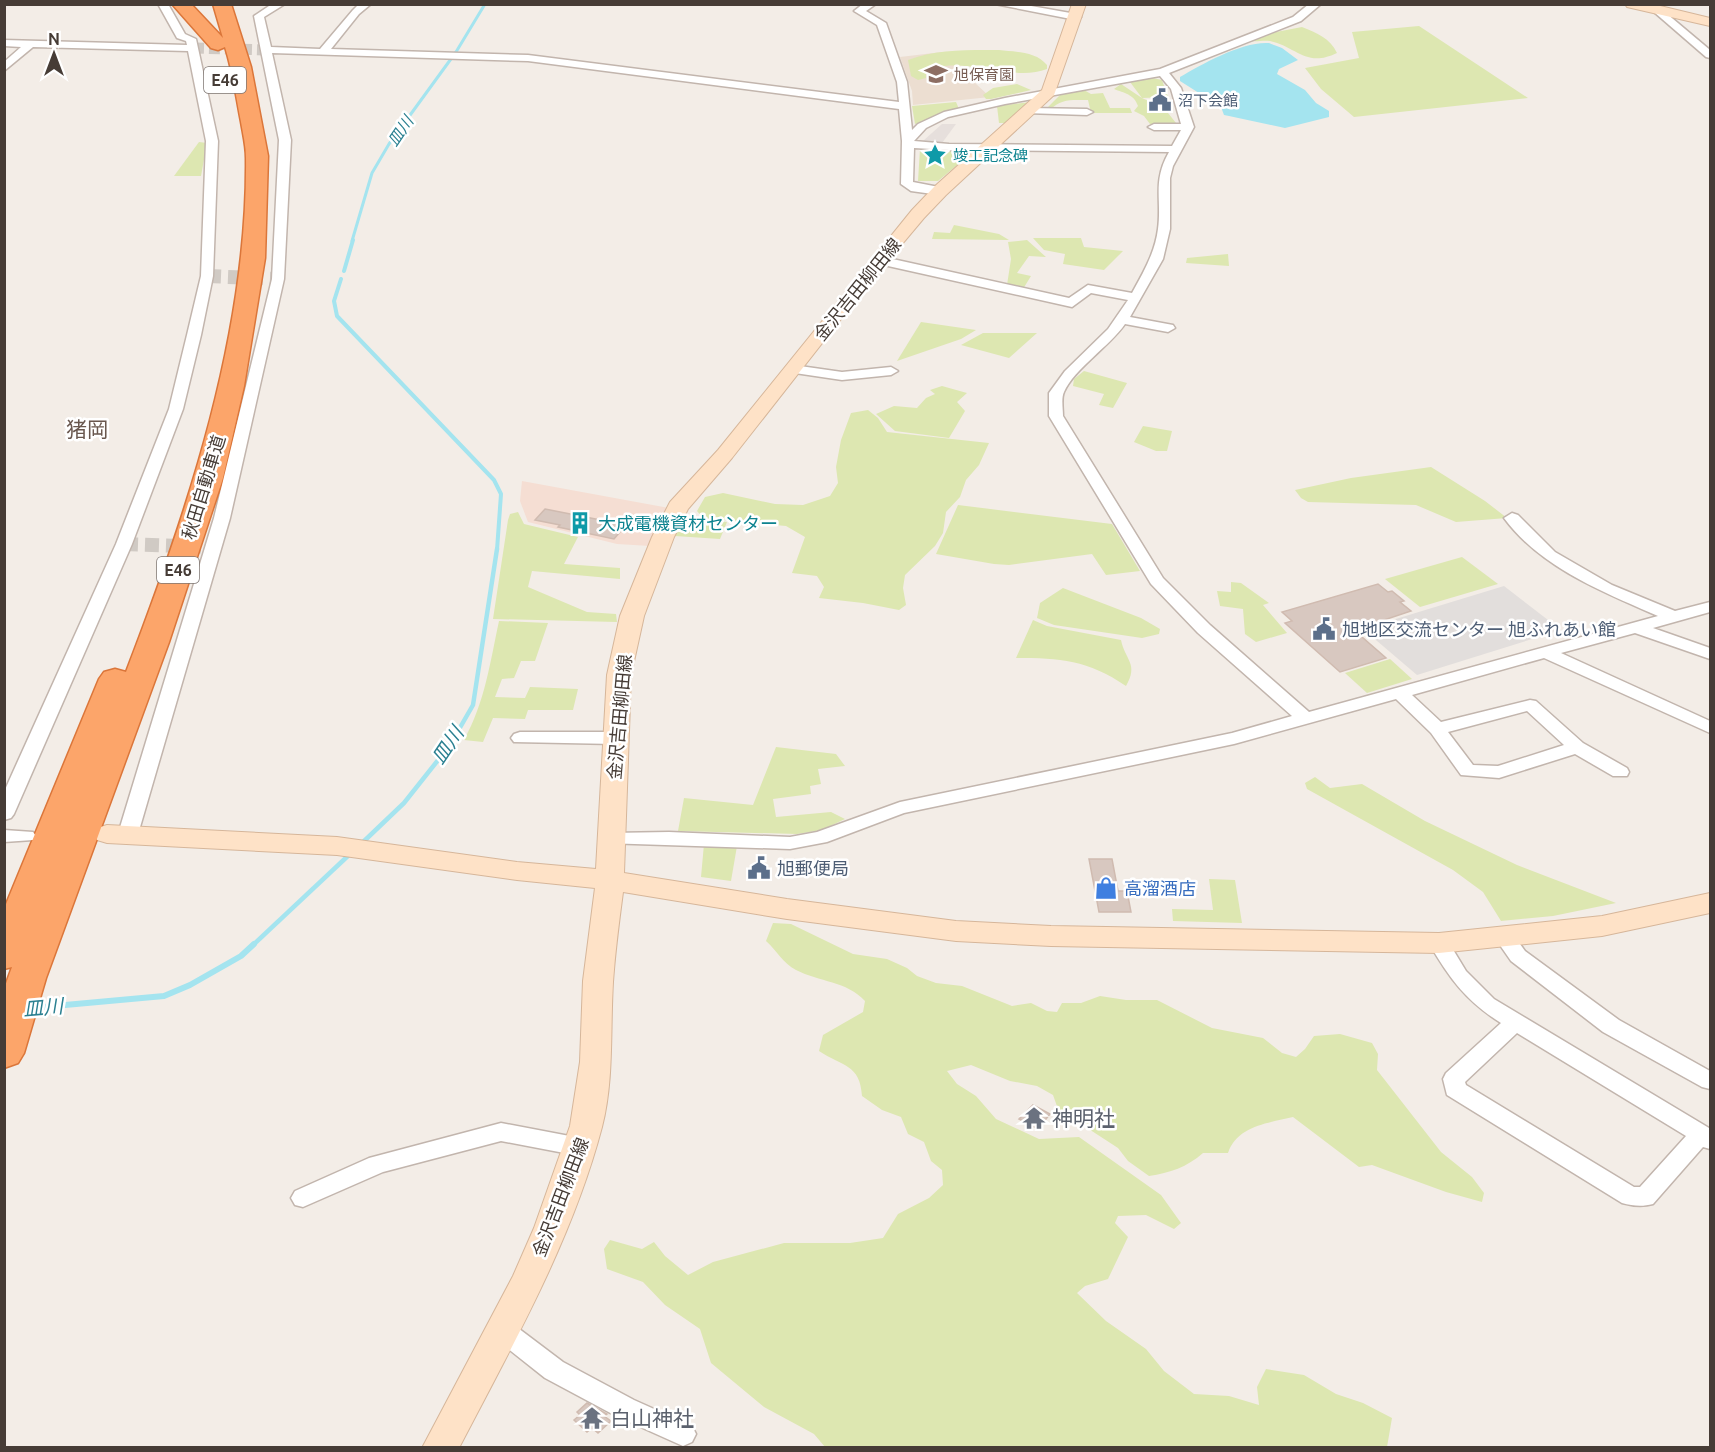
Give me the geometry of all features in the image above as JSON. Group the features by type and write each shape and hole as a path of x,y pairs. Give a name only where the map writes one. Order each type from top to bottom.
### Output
{"highway":[{"path":"181,4 218,44"},
{"name":"秋田自動車道","path":"4,956 131,640 186,478 210,386 234,258 235,147 218,44 204,4"},
{"name":"秋田自動車道","path":"4,1053 27,978 153,642 209,478 231,386 253,258 257,156 241,68 222,4"}],"main road":[{"path":"1632,4 1710,22"},
{"name":"金沢吉田柳田線","path":"440,1448 528,1280 551,1228 586,1126 595,1062 598,981 610,880 619,675 628,632 640,592 668,527 678,507 725,454 879,260 940,191 1049,92 1078,11"},
{"path":"117,834 337,846 517,871 610,880 787,909 956,931 1051,936 1439,943 1602,926 1710,903"}],"street":[{"path":"4,813 124,544 176,409 207,276 212,141 191,39 181,36 163,4"},
{"path":"117,834 222,518 278,279 285,140 259,16 280,4"},
{"path":"323,52 356,12 366,4"},
{"path":"871,4 859,10 881,23 902,82 908,143 907,184 915,188 940,191"},
{"path":"1000,4 1078,11"},
{"path":"908,143 922,126 944,115 1049,92 1163,72 1297,19 1316,4"},
{"path":"1657,10 1710,55"},
{"path":"4,43 194,48"},
{"path":"4,68 30,44"},
{"path":"266,50 460,55 566,62 904,106"},
{"path":"1163,72 1176,88 1188,127 1175,149 1164,178 1165,219 1157,259 1136,298 1113,332 1070,374 1056,393 1056,416 1157,581 1198,623 1306,719"},
{"path":"1029,111 1087,112"},
{"path":"1154,127 1188,127"},
{"path":"908,143 949,147 1175,149"},
{"path":"879,260 1072,303 1088,289 1136,298"},
{"path":"1122,319 1168,328"},
{"path":"794,369 842,375 891,371"},
{"path":"1512,518 1549,555 1606,588 1674,617"},
{"path":"611,839 669,838 790,843 820,838 900,808 1233,738 1710,607"},
{"path":"1637,628 1710,654"},
{"path":"1547,653 1710,729"},
{"path":"1400,692 1437,729 1468,771 1499,772 1577,747"},
{"path":"1437,729 1530,705 1577,747 1620,772"},
{"path":"520,738 615,738"},
{"path":"4,836 26,836"},
{"path":"1504,938 1518,956 1611,1026 1710,1081"},
{"path":"1439,943 1459,976 1487,1004 1706,1137 1645,1197 1630,1196 1455,1089 1454,1079 1515,1022"},
{"path":"303,1198 377,1164 501,1132 580,1147"},
{"path":"501,1329 554,1370 625,1408 683,1434"}],"shaded area":[{"name":"旭保育園","path":"942,52 990,97 913,105 912,91 900,57"},
{"path":"942,124 956,124 942,143 923,141"},
{"path":"522,481 669,508 650,546 617,544 528,522 520,501"},
{"path":"1504,586 1561,630 1417,675 1363,629"}],"green space":[{"path":"1419,26 1528,98 1354,117 1321,89 1305,68 1359,58 1352,32"},
{"path":"1302,27 1327,40 1337,53 1326,57 1309,57 1270,41 1251,41 1271,33"},
{"path":"999,50 1037,57 1047,65 1047,69 1018,73 955,65 926,71 926,78 918,80 911,76 908,60 919,56 953,51"},
{"path":"1148,77 1162,80 1168,97 1142,98 1130,82"},
{"path":"1017,84 1031,90 991,99 986,99 983,95 993,88"},
{"path":"1121,84 1142,98 1164,108 1176,123 1172,125 1150,124 1144,116 1134,111 1138,106 1134,99 1114,89"},
{"path":"1084,90 1091,94 1103,93 1110,108 1130,108 1132,113 1091,113 1088,100 1068,100 1058,103 1050,110 1046,109 1060,95"},
{"path":"956,102 959,109 915,124 912,106"},
{"path":"1031,102 1008,123 999,123 997,106"},
{"path":"199,142 207,143 201,176 174,176"},
{"path":"920,149 973,152 938,181 918,181"},
{"path":"954,225 999,234 1009,240 932,239 934,232 950,233"},
{"path":"1033,238 1081,238 1084,247 1123,251 1104,270 1063,264 1065,254 1044,250"},
{"path":"1027,240 1046,257 1029,256 1017,273 1031,276 1023,289 1007,285 1011,259 1008,242"},
{"path":"1228,254 1229,266 1186,263 1187,258"},
{"path":"921,322 976,330 961,339 897,361"},
{"path":"983,333 1037,333 1009,358 961,345"},
{"path":"1084,371 1127,383 1113,408 1099,405 1104,394 1073,386 1074,379"},
{"path":"942,386 967,393 957,402 965,411 949,438 895,431 876,414 894,406 917,408 926,398 935,394 930,390"},
{"path":"868,410 878,418 887,432 989,443 979,465 966,480 960,497 946,512 943,533 935,546 905,575 903,588 906,605 899,610 819,598 824,587 817,576 792,573 805,537 786,526 703,518 697,511 705,497 723,493 775,504 803,505 830,496 838,483 836,467 841,440 851,413"},
{"path":"1143,426 1172,431 1167,451 1156,451 1134,442"},
{"path":"1431,467 1485,501 1507,518 1456,522 1416,505 1308,502 1301,498 1295,490 1351,478"},
{"path":"958,505 1112,524 1140,571 1106,575 1092,554 1009,565 936,554"},
{"path":"518,512 524,524 578,537 564,564 620,568 620,579 532,571 528,587 587,612 616,614 617,622 493,619 508,520 510,514"},
{"path":"684,518 727,522 720,539 675,536"},
{"path":"1462,557 1498,584 1420,607 1385,579"},
{"path":"1231,582 1241,583 1269,603 1263,605 1287,633 1256,642 1245,634 1243,609 1220,606 1217,591 1231,592"},
{"path":"1063,588 1141,618 1160,629 1159,634 1142,638 1054,625 1037,618 1040,603"},
{"path":"1033,620 1047,626 1121,640 1131,667 1130,679 1126,686 1099,671 1073,662 1016,658"},
{"path":"499,621 548,623 535,661 521,661 514,678 502,679 495,697 525,698 530,687 578,689 573,710 528,710 525,719 493,718 483,742 464,740 482,697"},
{"path":"1390,659 1412,679 1367,693 1345,673"},
{"path":"776,747 836,754 845,766 818,769 821,784 810,786 811,794 773,799 776,817 831,812 845,819 822,830 797,834 678,831 684,798 753,805"},
{"path":"1315,777 1330,788 1362,784 1425,821 1517,865 1616,903 1553,916 1501,921 1483,892 1453,870 1307,789 1305,783"},
{"path":"704,844 737,846 731,881 701,877"},
{"path":"1209,879 1235,880 1242,923 1173,921 1172,909 1213,910"},
{"path":"773,923 791,924 853,954 887,959 907,968 917,976 936,983 962,986 1012,1006 1031,1003 1047,1011 1057,1012 1062,1003 1081,1003 1100,996 1126,1000 1157,1000 1212,1028 1263,1038 1282,1053 1296,1057 1314,1036 1340,1034 1372,1043 1378,1054 1377,1070 1441,1152 1472,1177 1484,1193 1482,1202 1446,1192 1372,1165 1359,1167 1293,1117 1246,1131 1232,1144 1228,1153 1203,1153 1178,1169 1149,1176 1128,1161 1118,1148 1058,1109 1053,1095 1037,1086 1010,1081 971,1065 947,1071 957,1084 976,1096 996,1119 1039,1139 1079,1137 1161,1195 1181,1223 1174,1229 1146,1215 1118,1216 1115,1223 1128,1237 1108,1279 1085,1286 1077,1293 1106,1321 1146,1349 1164,1371 1194,1394 1229,1396 1259,1405 1257,1387 1266,1369 1304,1375 1336,1394 1363,1403 1392,1418 1387,1447 825,1447 814,1434 764,1407 711,1363 700,1329 665,1305 643,1282 607,1269 604,1249 610,1240 642,1249 654,1242 665,1256 688,1275 713,1262 784,1243 850,1243 883,1238 898,1214 929,1198 943,1185 942,1170 931,1161 924,1142 908,1134 901,1117 882,1110 862,1096 861,1086 854,1072 819,1051 823,1035 863,1012 865,1001 850,989 805,974 787,964 766,941"}],"water":[{"path":"1259,43 1269,43 1282,48 1298,60 1279,69 1277,74 1305,90 1316,103 1329,111 1329,117 1285,128 1224,115 1221,107 1180,81 1180,77 1223,54"}],"building":[{"name":"大成電機資材センター","path":"545,509 626,525 614,539 535,520"},
{"name":"旭地区交流センター 旭ふれあい館","path":"1378,584 1388,592 1392,591 1404,601 1400,602 1411,611 1354,630 1386,658 1340,672 1285,623 1292,621 1282,612"},
{"name":"高溜酒店","path":"1089,859 1112,859 1118,891 1127,891 1131,912 1099,912"},
{"name":"神明社","path":"1033,1105 1050,1114 1038,1129 1019,1119"},
{"name":"白山神社","path":"587,1403 607,1414 604,1416 611,1421 598,1433 592,1428 587,1432 574,1420 580,1415 577,1412"}],"waterway":[{"name":"皿川","path":"352,241 372,173 389,144 456,52 485,4"},
{"name":"皿川","path":"344,271 353,240"},
{"name":"皿川","path":"341,279 334,301 337,316 494,480 501,494 497,550"},
{"name":"皿川","path":"361,844 404,803 450,745 473,705 497,549"},
{"name":"皿川","path":"252,946 350,854"},
{"name":"皿川","path":"32,1008 164,996 190,985 241,956 254,944"}],"tunnel":[{"path":"193,48 266,50"},
{"path":"207,276 278,279"},
{"path":"124,544 212,547"}],"place":[{"name":"旭保育園","path":"936,74"},
{"name":"沼下会館","path":"1160,100"},
{"name":"竣工記念碑","path":"935,155"},
{"name":"大成電機資材センター","path":"580,523"},
{"name":"旭地区交流センター 旭ふれあい館","path":"1324,629"},
{"name":"旭郵便局","path":"759,868"},
{"name":"高溜酒店","path":"1106,888"},
{"name":"神明社","path":"1034,1118"},
{"name":"白山神社","path":"592,1418"}],"district":[{"name":"猪岡","path":"87,429"}]}
